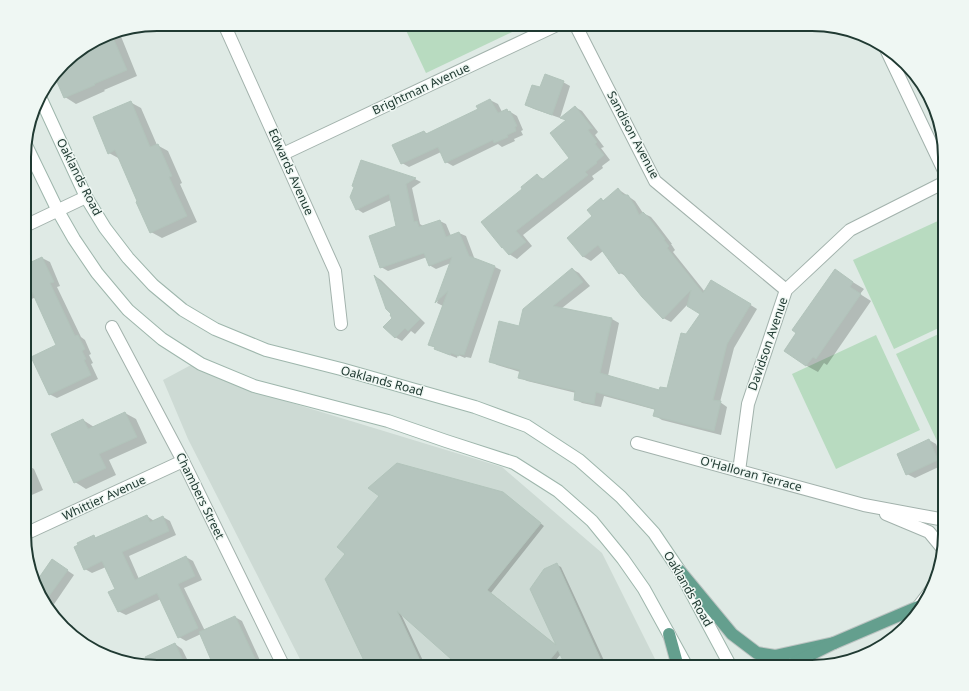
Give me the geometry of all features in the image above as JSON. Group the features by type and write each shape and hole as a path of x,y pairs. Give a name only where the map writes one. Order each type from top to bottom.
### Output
{"main road":[{"path":"680,570 732,634 757,653 775,656 834,643"},
{"path":"800,660 834,643 913,610"},
{"path":"670,634 676,660"}],"street":[{"name":"Edwards Avenue","path":"227,31 335,271 341,324"},
{"name":"Brightman Avenue","path":"283,154 544,31"},
{"name":"Sandison Avenue","path":"579,31 655,181 786,290"},
{"path":"890,58 938,158"},
{"name":"Oaklands Road","path":"43,104 86,197 105,228 128,258 152,285 183,310 215,329 266,350 468,404 527,426 579,460 621,497 654,533 680,570 727,660"},
{"path":"31,156 58,211 96,273 128,310 162,339 201,364 254,386 388,421 514,463 558,491 592,521 623,559 644,589 683,660"},
{"name":"Davidson Avenue","path":"739,471 748,404 786,290 850,230 938,186"},
{"path":"31,223 86,197"},
{"name":"Chambers Street","path":"112,327 183,461 281,660"},
{"name":"O'Halloran Terrace","path":"637,444 864,505 938,519"},
{"name":"Whittier Avenue","path":"31,531 183,461"},
{"name":"O'Halloran Terrace","path":"864,505 929,532 938,543"}],"shaded area":[{"path":"191,365 249,390 502,467 602,553 656,660 300,660 188,439 163,380"}],"green space":[{"path":"406,31 514,31 426,73"},
{"path":"938,221 938,328 894,349 853,260"},
{"path":"938,334 938,443 896,354"},
{"path":"876,335 920,430 836,469 792,374"}],"building":[{"path":"114,39 127,70 64,98 57,80 80,57 101,44"},
{"path":"545,74 564,81 552,115 525,105 532,85 540,87"},
{"path":"490,99 498,113 507,109 508,112 510,111 517,126 515,127 516,131 507,135 508,137 494,143 493,140 445,163 438,147 401,164 392,145 424,131 426,134 478,109 476,106"},
{"path":"131,101 150,147 158,144 172,176 169,177 187,216 150,233 115,150 108,154 93,117"},
{"path":"575,106 593,129 591,128 588,130 597,142 595,144 604,155 596,162 597,163 585,172 588,175 516,231 526,242 509,255 481,222 522,189 521,187 537,174 542,180 569,158 550,133 566,120 560,118"},
{"path":"361,160 416,178 406,184 414,222 417,221 419,227 440,220 446,237 459,232 469,256 495,266 464,355 459,354 459,356 451,353 450,355 428,345 448,291 435,303 452,257 429,266 424,253 380,268 369,236 396,226 389,194 356,210 350,197 354,187 352,186"},
{"path":"618,188 623,195 628,195 639,215 643,212 649,218 665,239 664,240 669,246 667,248 703,293 711,280 751,304 727,344 713,400 721,401 714,431 653,416 655,409 596,392 594,404 574,400 575,391 518,378 520,370 489,362 499,321 519,326 523,309 572,268 583,282 553,306 612,318 600,373 659,390 660,387 667,388 681,333 686,334 700,314 687,306 691,290 663,319 642,297 622,272 619,274 598,245 583,257 567,238 592,216 587,210 601,198 603,201"},
{"path":"42,257 54,282 50,283 75,336 78,335 85,349 82,351 86,359 84,360 91,375 49,395 31,357 56,345 31,292 31,262"},
{"path":"835,269 853,282 850,287 861,294 816,359 813,357 806,366 784,351 796,333 792,330"},
{"path":"374,275 420,319 408,331 405,328 395,338 383,327 392,318 390,315 391,314 386,309"},
{"path":"125,412 137,437 99,454 106,468 74,483 51,434 83,419 88,429"},
{"path":"929,439 938,460 906,475 897,454"},
{"path":"397,463 503,492 541,523 487,590 556,645 530,589 544,569 557,563 601,660 563,660 558,650 550,660 452,660 397,611 420,660 364,660 325,579 345,554 337,547 379,496 368,488"},
{"path":"147,515 150,522 163,516 169,531 122,552 135,580 186,556 195,576 178,584 198,628 178,638 157,593 118,612 108,592 115,589 102,561 84,570 74,547 78,545 77,543 94,535 95,538"},
{"path":"52,559 68,570 48,597 39,577"},
{"path":"235,616 256,660 211,660 199,632"},
{"path":"175,643 183,660 149,660 146,660 145,657"}]}
